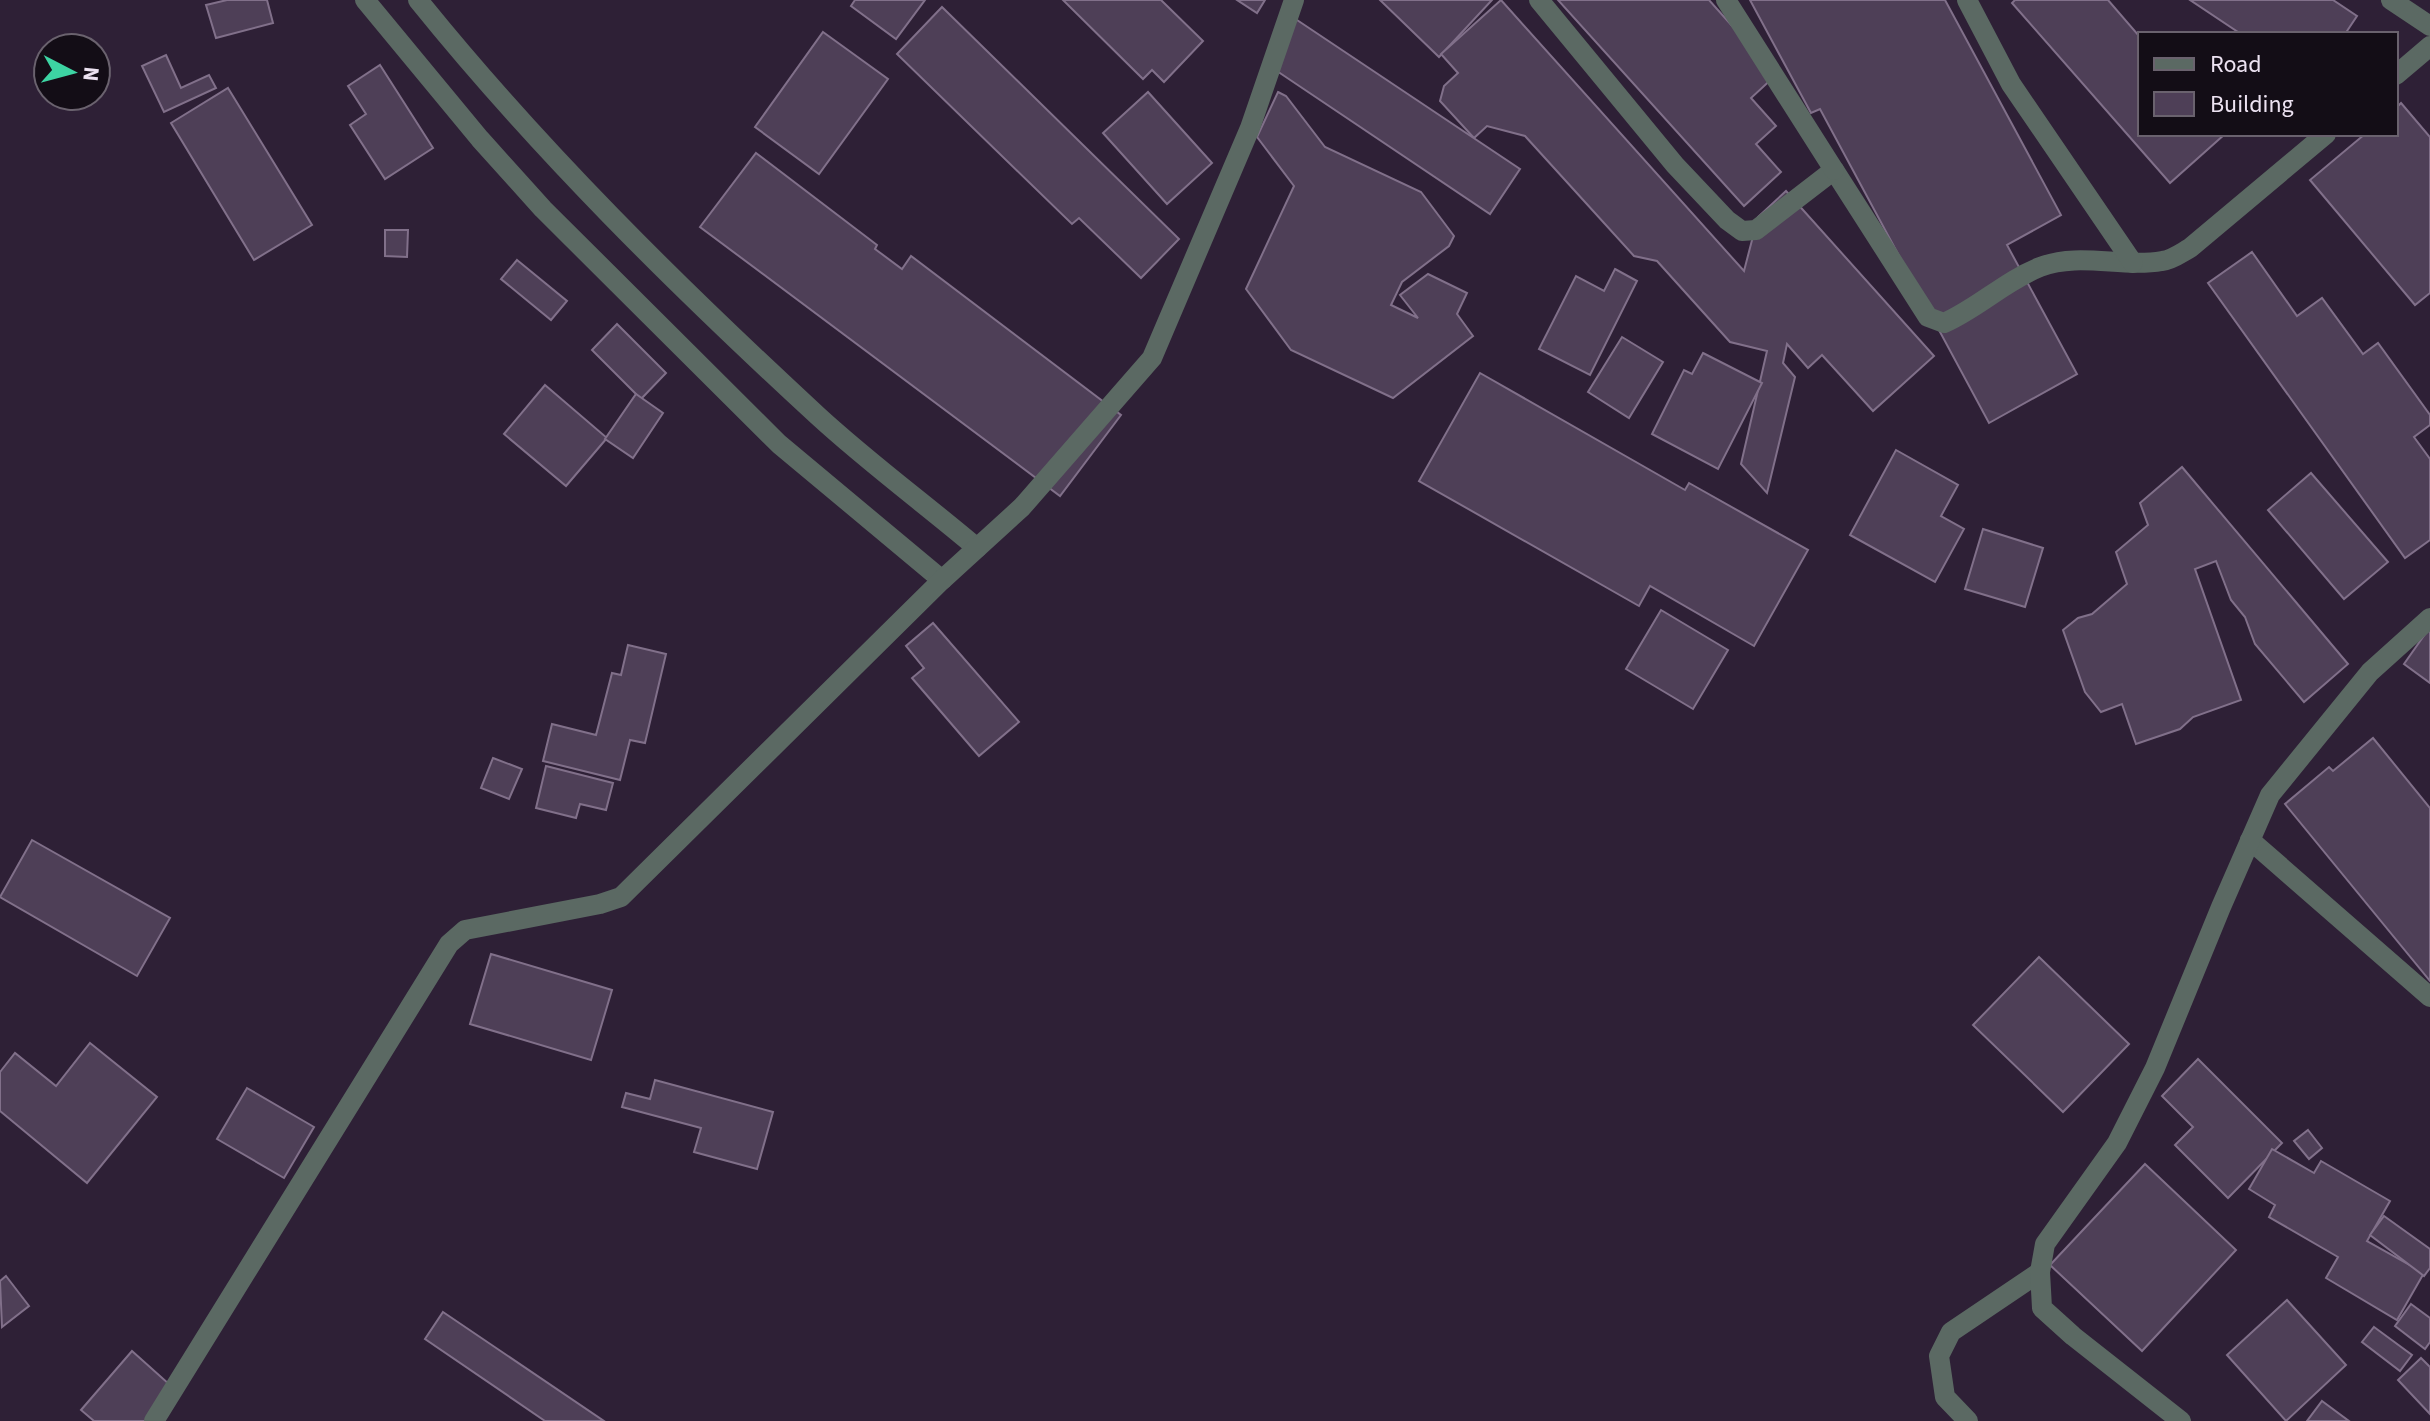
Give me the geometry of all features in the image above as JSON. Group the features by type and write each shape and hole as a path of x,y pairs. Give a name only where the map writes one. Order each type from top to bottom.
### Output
{"street":[{"path":"365,0 480,139 543,209 779,444 942,580"},
{"path":"418,0 455,46 610,216 820,418 977,548"},
{"path":"154,1421 449,944 465,930 600,904 621,897 942,580 1022,507 1152,358 1250,128 1294,0"},
{"path":"1539,0 1675,165 1727,220 1742,231 1756,230 1834,170"},
{"path":"1726,0 1928,317 1944,323 2040,267 2082,259 2133,263 2166,261 2190,248 2324,136"},
{"path":"1967,0 2011,84 2133,263"},
{"path":"2391,0 2430,26"},
{"path":"2398,73 2430,46"},
{"path":"2181,1421 2042,1308 2040,1272 2045,1244 2117,1143 2155,1068 2270,795 2370,672 2430,618"},
{"path":"2250,840 2430,997"},
{"path":"1968,1421 1945,1397 1939,1356 1951,1332 2040,1272"}],"building":[{"path":"227,0 267,0 273,23 216,38 206,5"},
{"path":"855,0 925,0 896,39 851,6"},
{"path":"1063,0 1161,0 1203,41 1164,82 1152,70 1143,79"},
{"path":"1237,0 1265,0 1257,13"},
{"path":"1380,0 1492,0 1439,57"},
{"path":"1501,0 1744,271 1758,217 1786,191 1934,356 1873,411 1822,355 1808,368 1787,344 1783,363 1795,377 1767,493 1741,464 1767,351 1730,342 1657,261 1634,256 1525,136 1487,126 1474,138 1440,101 1444,86 1458,73 1441,54"},
{"path":"1558,0 1709,0 1776,75 1751,98 1776,126 1756,144 1781,172 1744,206"},
{"path":"1750,0 1945,0 2061,215 2007,245 2077,374 1989,423 1820,109 1811,113"},
{"path":"2015,0 2108,0 2138,35 2138,136 2223,136 2170,183 2012,3"},
{"path":"2190,0 2333,0 2357,16 2346,32 2238,32"},
{"path":"942,7 1179,239 1141,278 1079,218 1072,224 897,54"},
{"path":"1294,18 1520,169 1490,214 1265,63"},
{"path":"823,32 888,79 819,174 755,127"},
{"path":"166,55 181,88 209,75 216,88 164,112 142,66"},
{"path":"380,65 433,148 385,179 350,125 366,114 348,86"},
{"path":"228,88 312,225 254,260 171,123"},
{"path":"1148,92 1212,163 1167,204 1103,133"},
{"path":"1278,92 1286,96 1325,147 1421,192 1454,236 1449,246 1402,282 1391,305 1418,318 1400,295 1428,274 1467,293 1457,314 1473,336 1393,398 1291,350 1246,289 1294,186 1257,137"},
{"path":"2401,103 2430,137 2430,293 2415,305 2310,180 2363,136 2398,136 2398,106"},
{"path":"756,153 877,245 875,249 902,269 911,256 1121,415 1060,496 700,227"},
{"path":"385,230 408,230 407,257 385,256"},
{"path":"2252,252 2297,316 2322,298 2363,354 2378,343 2430,415 2430,425 2414,437 2430,459 2430,540 2405,558 2208,283"},
{"path":"517,260 567,301 551,320 501,279"},
{"path":"1615,269 1637,281 1590,375 1539,349 1576,276 1604,291"},
{"path":"617,324 666,373 641,399 592,350"},
{"path":"1622,337 1663,362 1629,418 1588,392"},
{"path":"1703,353 1762,383 1718,469 1652,434 1684,370 1692,374"},
{"path":"1480,373 1685,490 1689,483 1808,550 1754,646 1650,586 1639,606 1419,481"},
{"path":"545,385 607,438 566,486 504,434"},
{"path":"636,394 663,413 633,458 605,439"},
{"path":"1896,450 1958,485 1941,516 1964,529 1935,582 1850,535"},
{"path":"2182,467 2348,664 2304,702 2255,644 2245,617 2231,600 2216,561 2195,569 2241,700 2193,717 2180,729 2136,744 2122,704 2101,712 2085,692 2063,630 2078,618 2092,614 2127,584 2116,552 2148,525 2140,503"},
{"path":"2311,473 2388,562 2344,599 2268,510"},
{"path":"1983,529 2043,548 2025,607 1965,589"},
{"path":"1661,610 1728,650 1693,709 1626,669"},
{"path":"933,623 1019,722 979,756 912,678 924,668 906,646"},
{"path":"2430,627 2430,683 2404,664"},
{"path":"628,645 666,654 645,743 630,740 620,780 543,761 552,724 596,735 612,673 621,675"},
{"path":"2373,738 2430,808 2430,981 2285,804 2329,767 2333,771"},
{"path":"493,758 522,769 509,799 481,788"},
{"path":"546,766 613,783 606,810 580,804 576,818 536,808"},
{"path":"32,840 170,918 137,976 0,897"},
{"path":"491,954 612,990 591,1060 470,1024"},
{"path":"2039,957 2129,1044 2063,1112 1973,1025"},
{"path":"90,1043 157,1097 87,1183 0,1111 0,1072 15,1053 56,1086"},
{"path":"2198,1059 2282,1143 2228,1198 2175,1145 2193,1127 2162,1096"},
{"path":"655,1080 773,1112 757,1169 694,1152 701,1128 622,1107 626,1093 650,1099"},
{"path":"247,1088 314,1127 284,1178 217,1139"},
{"path":"2308,1130 2322,1148 2309,1159 2294,1141"},
{"path":"2272,1149 2314,1173 2321,1161 2390,1201 2367,1241 2424,1273 2397,1320 2326,1278 2338,1257 2269,1217 2275,1205 2249,1189"},
{"path":"2145,1164 2236,1250 2142,1351 2050,1265"},
{"path":"2384,1216 2430,1249 2430,1268 2424,1276 2370,1235"},
{"path":"6,1276 29,1306 2,1327 0,1281"},
{"path":"2287,1300 2346,1365 2286,1421 2227,1355"},
{"path":"2411,1304 2430,1318 2430,1342 2425,1349 2395,1326"},
{"path":"443,1312 604,1421 545,1421 425,1339"},
{"path":"2374,1327 2412,1355 2400,1371 2362,1342"},
{"path":"132,1351 179,1393 154,1421 94,1421 81,1410"},
{"path":"2421,1358 2430,1367 2430,1414 2398,1380"},
{"path":"2322,1401 2349,1421 2307,1421"}]}
